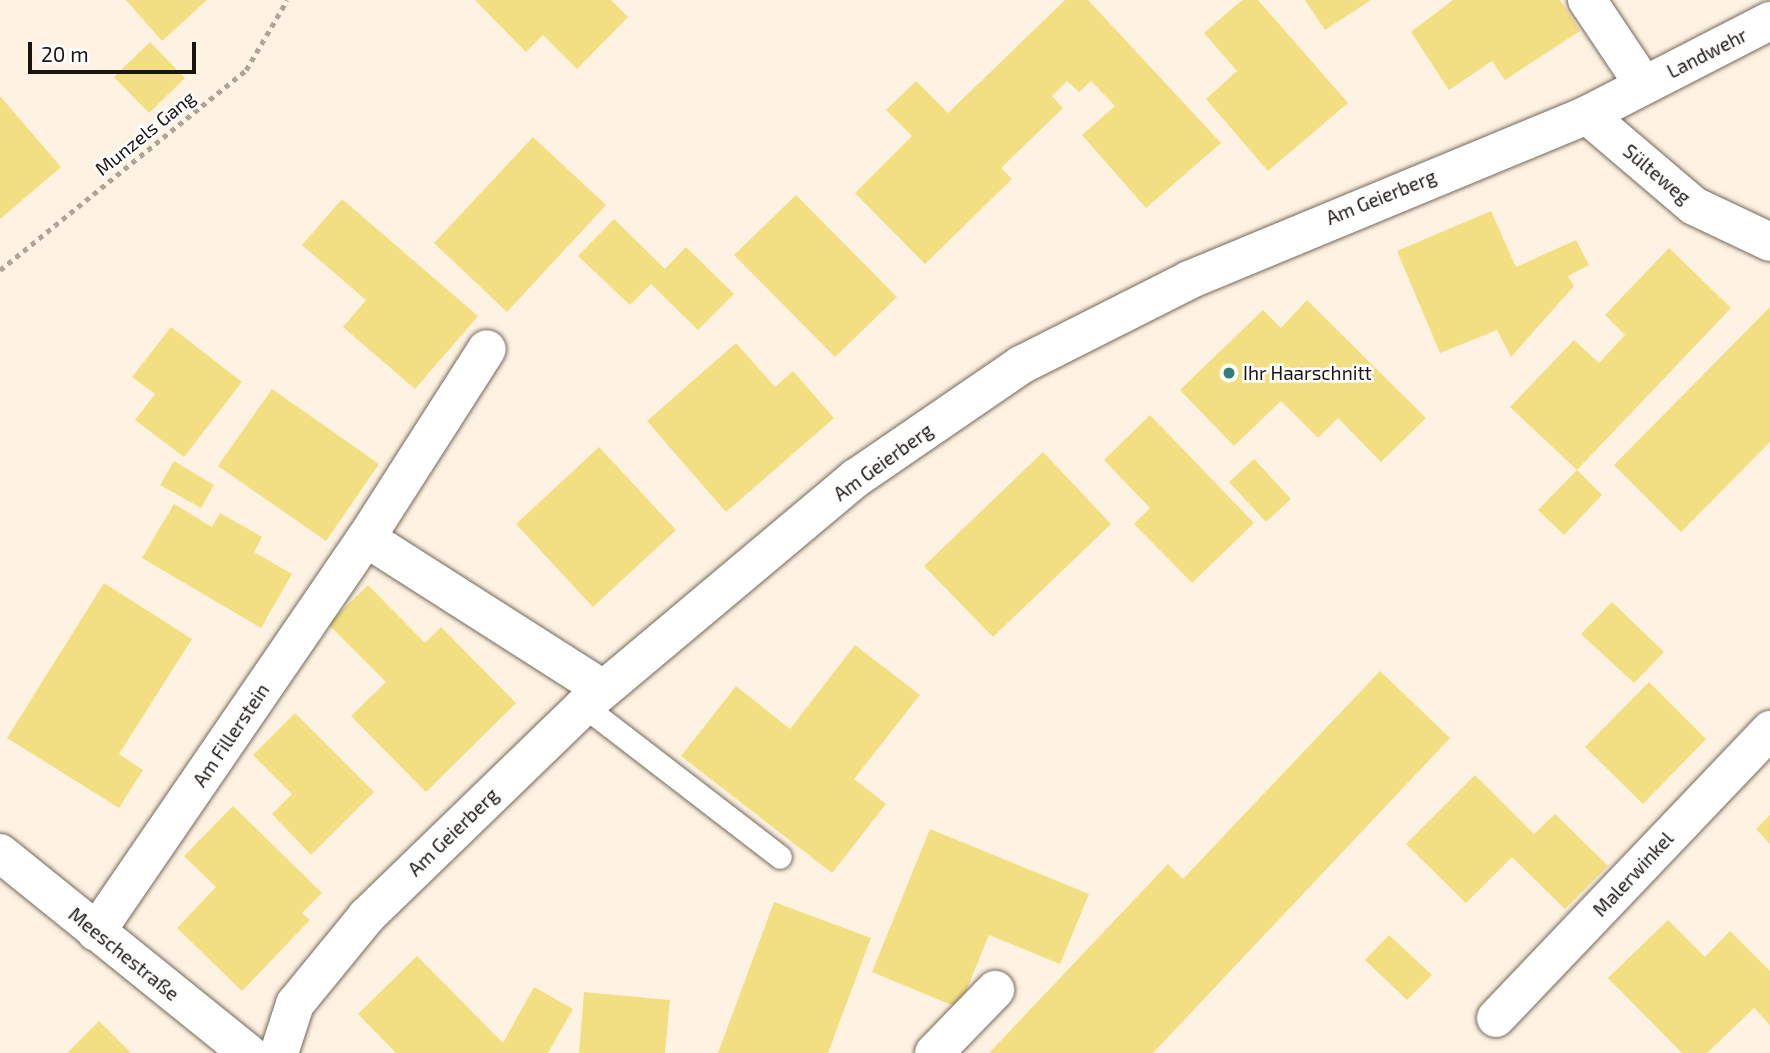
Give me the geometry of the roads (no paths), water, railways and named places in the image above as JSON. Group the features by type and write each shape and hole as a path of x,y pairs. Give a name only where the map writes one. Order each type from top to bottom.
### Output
{"street":[{"path":"1587,0 1644,85"},
{"name":"Landwehr","path":"1644,85 1770,21"},
{"name":"Am Geierberg","path":"279,1053 295,1004 367,916 594,698 856,478 1021,365 1241,256 1587,115 1644,85"},
{"name":"Sülteweg","path":"1587,115 1694,206 1770,242"},
{"name":"Am Fillerstein","path":"96,932 366,538 487,349"},
{"path":"366,538 594,698"},
{"name":"Malerwinkel","path":"1496,1018 1770,730"},
{"name":"Meeschestraße","path":"0,853 248,1053"},
{"path":"934,1053 995,990"}],"lane":[{"path":"594,698 780,857"}],"place":[{"name":"Ihr Haarschnitt","path":"1229,373"}]}
